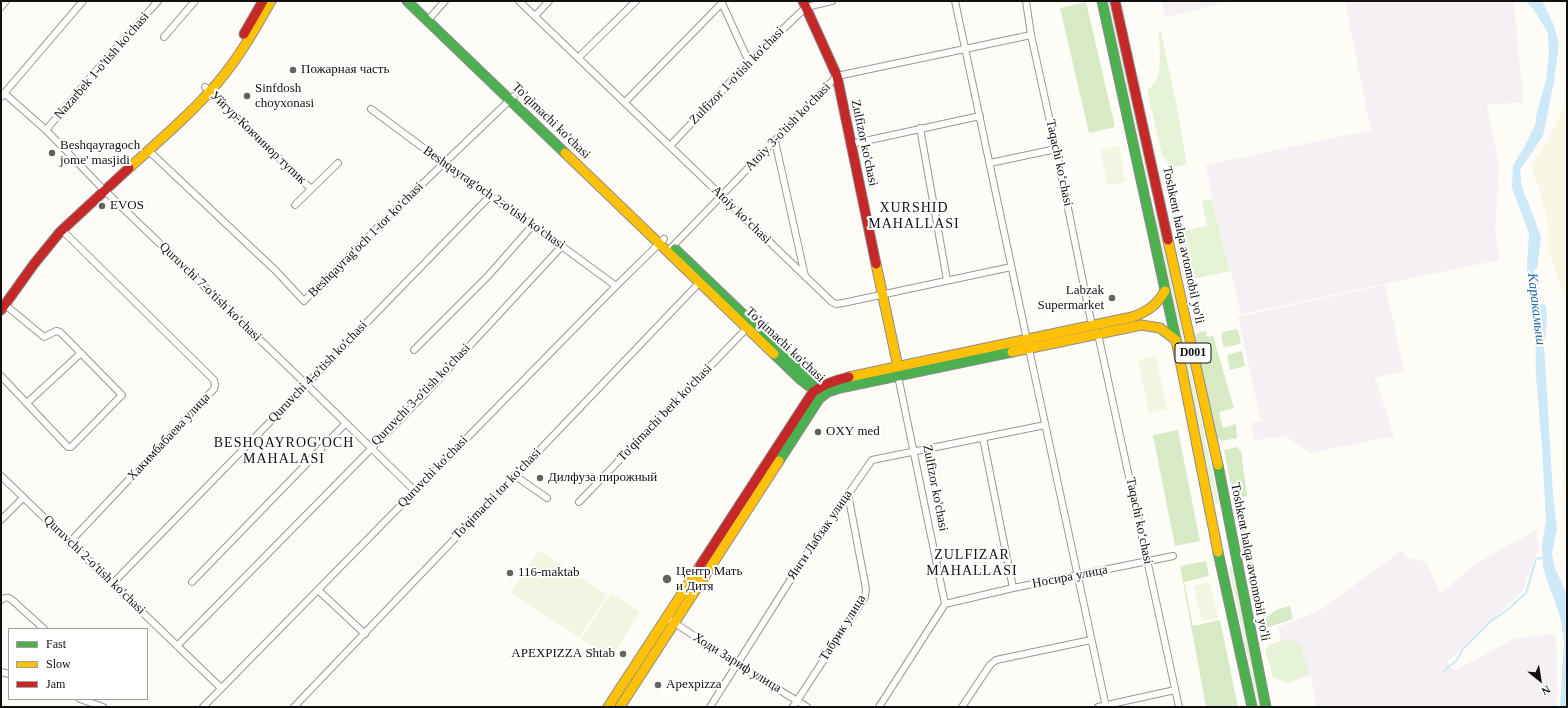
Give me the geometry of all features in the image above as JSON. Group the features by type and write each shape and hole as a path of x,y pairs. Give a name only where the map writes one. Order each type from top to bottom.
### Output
{"main road":[{"path":"2,305 62,230 102,188 143,148 208,89 234,51 263,1"},
{"path":"2,305 57,226 102,188 149,152 243,50 271,1"},
{"name":"To'qimachi ko'chasi","path":"408,1 429,18 749,326"},
{"name":"To'qimachi ko'chasi","path":"415,1 429,18"},
{"name":"Toshkent halqa avtomobil yo'li","path":"1102,1 1176,340 1211,518 1252,707"},
{"name":"Toshkent halqa avtomobil yo'li","path":"1115,1 1161,202 1228,515 1266,707"},
{"name":"Zulfizor ko'chasi","path":"804,4 836,76 898,371"},
{"path":"1146,206 1161,202"},
{"name":"To'qimachi ko'chasi","path":"670,249 700,282 819,391"},
{"path":"620,707 671,620 819,391 834,389 898,371 1028,344 1098,334 1126,324 1152,308 1161,299 1165,291"},
{"path":"1028,344 1092,326 1126,324 1158,327 1167,331 1176,340"},
{"path":"1211,518 1228,515"},
{"path":"1220,561 1236,558"},
{"path":"608,707 671,620"}],"street":[{"path":"3,95 84,1"},
{"name":"Nazarbek 1-o'tish ko'chasi","path":"46,130 158,1"},
{"path":"164,37 195,1"},
{"path":"429,18 445,1"},
{"name":"Atoiy koʻchasi","path":"518,1 722,195 829,300 836,304 1011,267"},
{"path":"535,16 549,1"},
{"path":"578,58 636,1"},
{"path":"804,4 832,1"},
{"path":"955,1 1106,706"},
{"name":"Taqachi koʻchasi","path":"1026,1 1031,35 1092,326"},
{"path":"625,102 721,2 749,62"},
{"name":"Zulfizor 1-o'tish ko'chasi","path":"670,146 804,4"},
{"name":"Atoiy 3-o'tish ko'chasi","path":"670,249 836,76 1031,35"},
{"name":"Уйгур-Кокчинор тупик","path":"208,89 311,189"},
{"name":"Quruvchi 7-o'tish ko'chasi","path":"3,95 46,130 102,188 415,491"},
{"name":"Beshqayrag'och 1-tor ko'chasi","path":"149,152 276,271 304,301 393,212 445,164 512,98"},
{"name":"Beshqayrag'och 2-o'tish ko'chasi","path":"371,109 445,164 533,225 616,286"},
{"path":"851,144 980,116"},
{"path":"920,128 948,280"},
{"path":"775,141 805,277"},
{"path":"990,163 1056,149"},
{"path":"295,205 338,163"},
{"name":"Quruvchi 4-o'tish ko'chasi","path":"113,583 490,196"},
{"path":"414,350 488,276 533,225"},
{"name":"Хакимбабаева улица","path":"62,230 214,380 215,384 214,389 70,542"},
{"name":"Quruvchi ko'chasi","path":"203,707 662,241"},
{"name":"Quruvchi 3-o'tish ko'chasi","path":"177,646 425,394 562,246"},
{"name":"To'qimachi tor ko'chasi","path":"294,707 700,282"},
{"path":"1,376 68,447 73,446 122,395 58,330 44,337 9,308 2,305"},
{"name":"To'qimachi berk ko'chasi","path":"578,502 749,326"},
{"name":"Taqachi koʻchasi","path":"1098,334 1179,707"},
{"path":"27,403 81,353"},
{"name":"Zulfizor ko'chasi","path":"898,371 945,604"},
{"path":"192,582 346,423"},
{"name":"Янги Лабзак улица","path":"710,707 808,552 872,460 1045,425"},
{"path":"983,438 1013,588"},
{"name":"Quruvchi 2-o'tish ko'chasi","path":"1,476 221,688"},
{"path":"514,476 547,498"},
{"name":"Табрик улица","path":"793,707 865,597 866,589 848,494"},
{"path":"1,520 23,498"},
{"name":"Носира улица","path":"945,604 1013,588 1173,556"},
{"path":"318,590 365,634"},
{"path":"1,600 7,597 11,599 43,628"},
{"path":"879,707 945,604"},
{"name":"Ходи Зариф улица","path":"671,620 737,664 808,707"},
{"path":"962,707 990,664 996,660 1091,640"},
{"path":"1098,707 1175,690"},
{"path":"83,700 103,707"}],"shaded area":[{"path":"1161,1 1233,1 1165,17"},
{"path":"1345,1 1514,1 1523,102 1487,105 1499,165 1495,230 1499,260 1241,314 1214,205 1206,165 1371,130"},
{"path":"1565,86 1567,86 1567,344 1565,346 1566,300 1548,250 1549,228 1539,188 1531,166 1548,141 1565,104"},
{"path":"1385,285 1404,371 1375,378 1394,436 1310,453 1286,436 1255,440 1251,423 1261,421 1238,317"},
{"path":"1567,349 1566,558 1563,476 1565,350"},
{"path":"1536,530 1539,546 1522,592 1447,662 1454,671 1516,638 1556,634 1557,707 1316,707 1311,675 1291,683 1278,627 1319,611 1401,551 1408,558 1426,562 1440,594 1477,563"}],"green space":[{"path":"1107,1 1111,1 1152,189 1150,190"},
{"path":"1086,2 1115,127 1089,133 1060,8"},
{"path":"1159,32 1161,32 1175,98 1187,164 1172,168 1162,155 1147,90 1153,86 1159,72"},
{"path":"1119,146 1125,182 1107,185 1101,150"},
{"path":"1212,199 1230,271 1184,281 1171,215 1172,209 1178,206 1183,231 1207,226 1202,201"},
{"path":"1157,213 1219,504 1215,504 1154,214"},
{"path":"1236,329 1241,342 1239,344 1226,347 1223,346 1221,334 1223,332"},
{"path":"1206,331 1207,337 1213,336 1234,408 1219,412 1223,428 1236,424 1237,438 1222,441 1216,438 1195,336 1200,332"},
{"path":"1242,351 1245,366 1230,370 1227,355"},
{"path":"1156,356 1167,409 1149,413 1138,360"},
{"path":"1178,430 1200,541 1175,546 1153,435"},
{"path":"1237,447 1241,451 1247,496 1240,498 1258,602 1254,600 1224,450"},
{"path":"539,550 607,595 579,637 511,593"},
{"path":"1206,561 1209,576 1184,582 1193,626 1220,620 1238,707 1206,707 1180,566"},
{"path":"1232,567 1262,707 1258,707 1229,568"},
{"path":"1210,582 1218,618 1202,621 1194,586"},
{"path":"611,593 640,612 611,658 581,639"},
{"path":"1290,606 1293,619 1263,629 1261,625 1270,614 1276,610"},
{"path":"1285,640 1295,641 1301,646 1309,674 1288,683 1273,677 1265,650 1269,645"}],"water":[{"name":"Каракамыш","path":"1526,1 1542,1 1553,23 1559,44 1554,81 1543,136 1520,170 1522,187 1541,237 1537,268 1534,270 1534,275 1538,283 1537,297 1539,304 1546,305 1547,320 1544,345 1553,495 1557,529 1552,554 1555,569 1567,597 1567,707 1560,707 1564,641 1561,620 1543,568 1542,545 1546,521 1536,376 1535,323 1527,279 1529,233 1512,188 1513,165 1525,146 1536,123 1536,116 1546,80 1549,54 1548,33 1536,13"}],"waterway":[{"path":"1444,671 1457,660 1462,650 1491,621 1506,611 1526,593 1536,559 1545,557"}],"traffic: fast":[{"path":"407,1 565,153"},
{"path":"1102,1 1176,340"},
{"path":"675,249 819,387 822,392"},
{"path":"779,461 819,399 828,392 840,388 1012,352"},
{"path":"774,354 801,380 818,393"},
{"path":"1218,465 1266,707"},
{"path":"1218,552 1252,707"}],"traffic: slow":[{"path":"129,168 187,115 227,72 271,1"},
{"path":"565,153 774,354"},
{"path":"1168,240 1218,465"},
{"path":"876,264 898,367"},
{"path":"849,377 1132,317 1151,307 1159,300 1165,291"},
{"path":"1012,352 1141,325 1160,328 1176,340"},
{"path":"1176,340 1218,552"},
{"path":"620,707 779,461"},
{"path":"608,707 700,566"}],"traffic: jam":[{"path":"244,34 263,1"},
{"path":"803,1 837,76 876,264"},
{"path":"1115,1 1168,240"},
{"path":"1,310 34,264 60,232 129,168"},
{"path":"700,566 813,392 839,379 849,377"}],"place":[{"name":"Пожарная часть","path":"293,70"},
{"name":"Sinfdosh choyxonasi","path":"247,96"},
{"name":"Beshqayragoch jome' masjidi","path":"52,153"},
{"name":"EVOS","path":"102,206"},
{"name":"Labzak Supermarket","path":"1112,298"},
{"name":"OXY med","path":"818,432"},
{"name":"Дилфуза пирожный","path":"540,478"},
{"name":"116-maktab","path":"510,573"},
{"name":"Центр Мать и Дитя","path":"667,579"},
{"name":"APEXPIZZA Shtab","path":"623,654"},
{"name":"Apexpizza","path":"658,685"}],"district":[{"name":"XURSHID MAHALLASI","path":"914,216"},
{"name":"BESHQAYROG'OCH MAHALASI","path":"284,452"},
{"name":"ZULFIZAR MAHALLASI","path":"972,564"}]}
